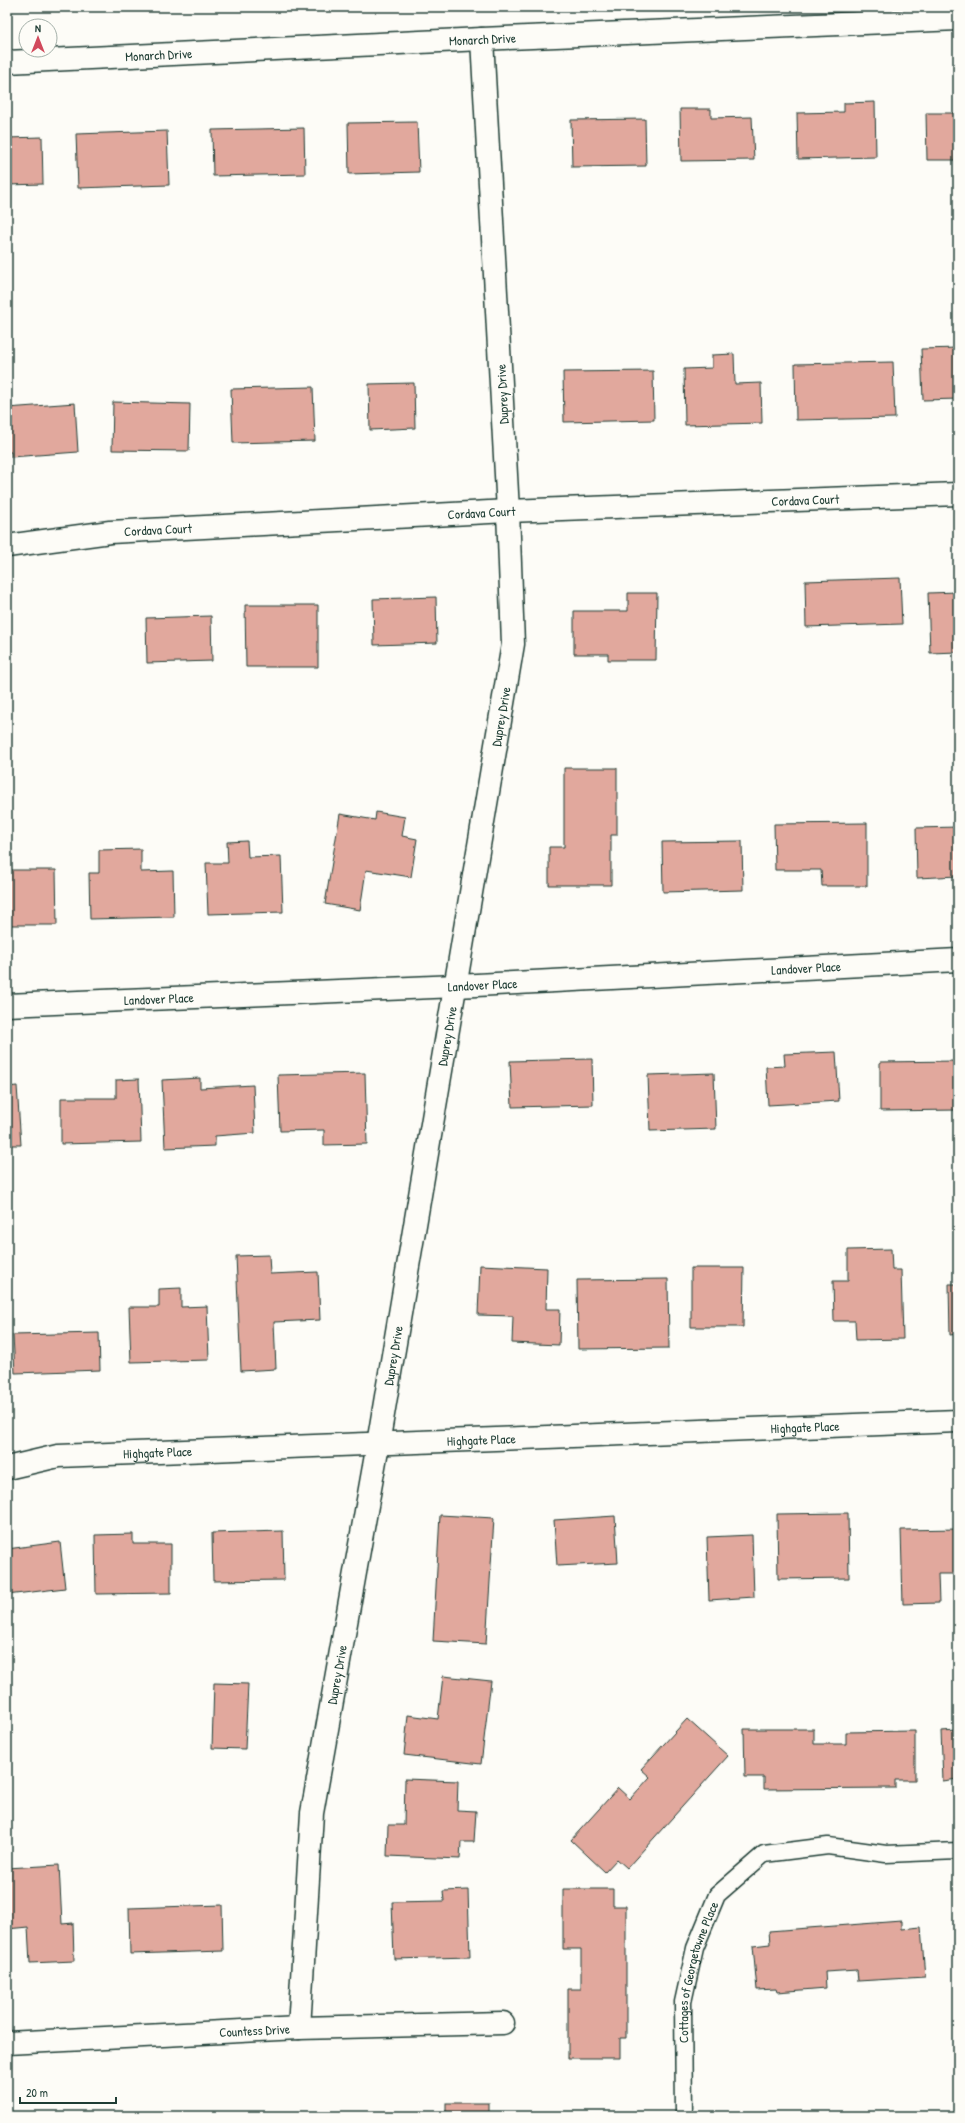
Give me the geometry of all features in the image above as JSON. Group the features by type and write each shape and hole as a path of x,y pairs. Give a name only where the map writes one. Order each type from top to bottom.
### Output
{"street":[{"name":"Monarch Drive","path":"7,62 482,39 958,19"},
{"name":"Duprey Drive","path":"299,2028 312,1813 378,1444 457,986 513,644 508,511 482,39"},
{"name":"Cordava Court","path":"7,546 110,532 508,511 958,494"},
{"name":"Landover Place","path":"7,1005 457,986 958,960"},
{"name":"Highgate Place","path":"7,1468 58,1456 958,1421"},
{"name":"Countess Drive","path":"7,2043 299,2028 504,2022"}],"lane":[{"name":"Cottages of Georgetowne Place","path":"684,2116 683,2002 694,1948 717,1895 764,1854 828,1846 886,1854 958,1851"}],"building":[{"path":"875,102 876,157 798,159 797,113 844,112 844,103"},
{"path":"680,109 711,109 711,118 752,117 754,160 681,161"},
{"path":"926,113 958,113 958,160 927,160"},
{"path":"645,119 646,166 572,167 571,120"},
{"path":"417,122 419,172 349,174 348,123"},
{"path":"304,128 305,174 213,176 212,130"},
{"path":"167,131 169,185 78,188 76,134"},
{"path":"42,137 43,184 7,185 7,138"},
{"path":"958,348 958,399 923,400 921,349"},
{"path":"734,354 735,384 761,383 762,423 685,425 684,369 712,368 712,355"},
{"path":"893,362 895,418 796,420 795,364"},
{"path":"653,371 654,420 564,422 563,372"},
{"path":"414,383 415,428 370,430 369,384"},
{"path":"313,387 315,441 233,443 231,389"},
{"path":"113,402 190,404 189,451 112,450"},
{"path":"75,403 78,452 11,457 11,452 7,452 7,408"},
{"path":"900,578 902,624 806,627 805,581"},
{"path":"958,592 958,652 930,653 928,593"},
{"path":"628,593 657,593 656,660 608,660 608,654 574,654 574,611 628,611"},
{"path":"436,597 437,643 374,645 373,599"},
{"path":"245,605 318,605 318,667 246,667"},
{"path":"211,616 212,661 147,663 146,618"},
{"path":"564,768 617,768 617,835 611,835 611,885 549,885 549,847 564,847"},
{"path":"376,812 405,817 402,836 417,839 411,877 366,870 360,910 325,904 340,814 375,820"},
{"path":"867,823 867,886 822,886 821,870 775,870 774,824"},
{"path":"958,827 958,876 917,878 916,828"},
{"path":"247,841 248,857 281,856 283,912 208,914 206,863 228,863 227,842"},
{"path":"742,841 743,890 663,892 662,842"},
{"path":"141,849 141,872 173,871 174,917 90,919 89,873 99,873 99,850"},
{"path":"7,870 56,870 57,925 7,925"},
{"path":"836,1052 839,1101 768,1105 766,1067 785,1066 784,1054"},
{"path":"592,1059 593,1105 512,1107 510,1061"},
{"path":"958,1061 958,1110 880,1111 880,1062"},
{"path":"365,1073 367,1144 324,1145 324,1130 280,1131 278,1075"},
{"path":"714,1073 716,1129 650,1131 648,1075"},
{"path":"200,1078 200,1088 253,1085 255,1133 215,1136 215,1146 165,1148 162,1080"},
{"path":"139,1079 141,1142 61,1144 61,1098 116,1098 116,1080"},
{"path":"17,1086 21,1145 7,1145 7,1087"},
{"path":"891,1249 892,1270 901,1270 903,1339 856,1340 855,1321 834,1321 833,1281 848,1281 848,1250"},
{"path":"269,1255 270,1274 318,1272 320,1320 274,1322 276,1369 241,1371 236,1256"},
{"path":"480,1265 547,1268 546,1309 560,1309 559,1345 512,1343 513,1316 478,1315"},
{"path":"691,1268 744,1268 743,1327 691,1327"},
{"path":"668,1279 669,1348 578,1349 577,1280"},
{"path":"949,1284 958,1284 958,1334 950,1335"},
{"path":"181,1288 181,1307 207,1306 209,1360 131,1362 129,1307 159,1307 159,1289"},
{"path":"99,1333 100,1370 15,1373 13,1335"},
{"path":"848,1513 849,1578 778,1579 777,1514"},
{"path":"440,1515 494,1518 486,1644 433,1641"},
{"path":"615,1516 618,1563 557,1566 554,1520"},
{"path":"958,1529 958,1574 938,1574 939,1603 903,1604 901,1530"},
{"path":"283,1531 284,1580 213,1581 212,1533"},
{"path":"133,1534 133,1544 171,1544 171,1593 96,1594 95,1535"},
{"path":"752,1535 754,1597 709,1600 707,1537"},
{"path":"60,1542 65,1588 7,1595 7,1549"},
{"path":"443,1676 491,1681 481,1764 404,1755 408,1715 438,1719"},
{"path":"214,1683 248,1684 245,1749 212,1748"},
{"path":"687,1719 728,1756 627,1868 617,1859 605,1872 571,1840 618,1788 630,1799 650,1777 641,1769"},
{"path":"744,1729 814,1729 814,1744 846,1744 846,1732 915,1731 915,1780 895,1780 895,1788 764,1789 764,1777 745,1777"},
{"path":"958,1730 958,1779 943,1781 941,1731"},
{"path":"405,1779 458,1781 457,1810 476,1811 474,1842 461,1842 460,1859 387,1856 388,1825 404,1825"},
{"path":"59,1865 62,1924 73,1923 74,1961 30,1963 28,1927 7,1929 7,1868"},
{"path":"563,1889 613,1889 613,1906 626,1906 626,2038 620,2038 620,2058 568,2058 568,1989 581,1989 581,1949 563,1949"},
{"path":"468,1890 470,1957 394,1959 392,1902 444,1901 443,1891"},
{"path":"222,1905 223,1951 130,1954 129,1908"},
{"path":"901,1921 901,1929 921,1927 925,1977 858,1981 857,1970 825,1972 826,1988 777,1992 776,1989 757,1990 753,1946 770,1944 769,1931"},
{"path":"446,2103 489,2103 489,2116 446,2116"}]}
